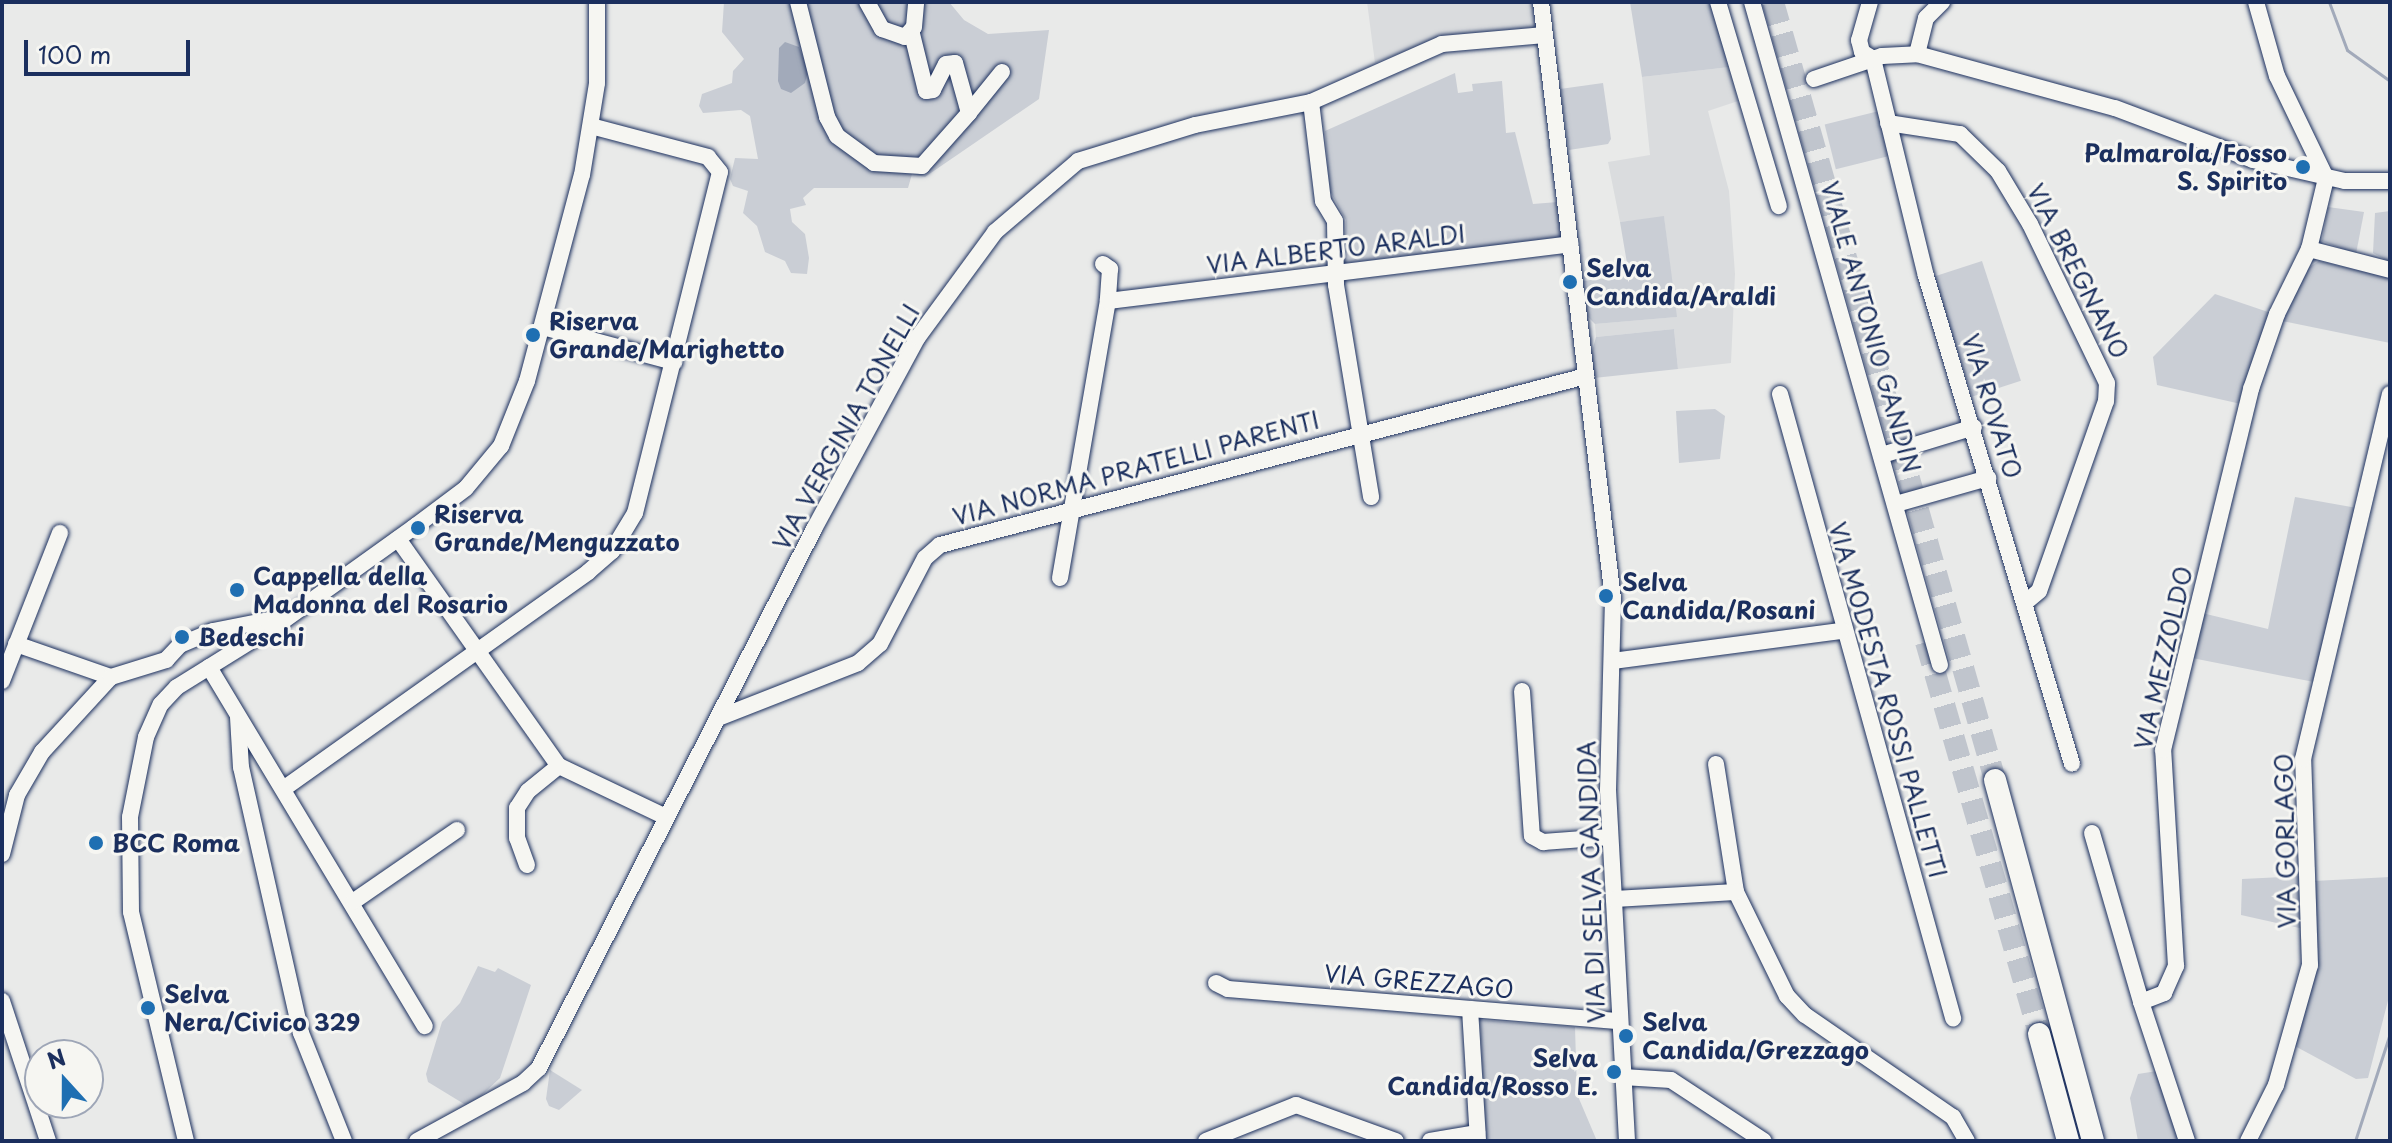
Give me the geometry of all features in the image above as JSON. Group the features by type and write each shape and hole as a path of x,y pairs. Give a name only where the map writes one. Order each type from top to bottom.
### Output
{"highway":[{"path":"1995,780 2093,1141"},
{"path":"2039,1034 2068,1141"}],"street":[{"path":"186,1141 140,963 129,859 131,807 142,752 161,704 182,683 245,645 398,539 466,488 491,462 513,421 543,327 591,126 597,2"},
{"path":"798,2 813,70 837,136 874,163 920,171 935,157 1002,72"},
{"path":"867,2 882,29 905,37 912,34"},
{"path":"916,2 912,34 926,91 933,90 946,64 955,63 968,114"},
{"name":"VIA DI SELVA CANDIDA","path":"1541,2 1613,599 1610,837 1626,1133"},
{"path":"1718,2 1779,206"},
{"name":"VIALE ANTONIO GANDIN","path":"1752,2 1940,665"},
{"name":"VIA ROVATO","path":"1870,2 1859,40 1862,52 1873,59 1926,276 2027,601 2072,764"},
{"path":"1917,54 1926,18 1942,2"},
{"path":"2256,2 2277,76 2326,178"},
{"name":"VIA VERGINIA TONELLI","path":"417,1141 514,1089 539,1068 666,817 918,337 995,232 1087,155 1226,117 1311,102 1442,44 1545,35"},
{"path":"1814,79 1873,59 1917,54 2100,104 2237,156 2326,178 2390,181"},
{"path":"1311,102 1323,201 1335,221 1336,272 1371,497"},
{"name":"VIA BREGNANO","path":"1888,123 1960,134 1998,171 2030,224 2107,383 2106,401 2039,591 2027,601"},
{"path":"286,787 588,572 619,541 641,494 721,182 718,167 708,157 591,126"},
{"name":"VIA MEZZOLDO","path":"2141,1002 2167,990 2176,966 2163,745 2251,389 2277,314 2309,249 2326,178"},
{"name":"VIA ALBERTO ARALDI","path":"1108,301 1570,244"},
{"path":"2309,249 2390,270"},
{"path":"1060,578 1108,301 1110,269 1103,264"},
{"path":"543,327 674,362"},
{"name":"VIA NORMA PRATELLI PARENTI","path":"718,718 858,663 880,644 935,547 1586,376"},
{"name":"VIA MODESTA ROSSI PALLETTI","path":"1780,394 1842,631 1953,1018"},
{"name":"VIA GORLAGO","path":"2248,1141 2276,1085 2310,965 2303,759 2390,394"},
{"path":"1882,455 1974,427"},
{"path":"1896,504 1988,478"},
{"path":"2,681 60,533"},
{"path":"398,539 559,766 666,817"},
{"path":"2,854 26,774 111,677 166,660 180,645 233,625 272,620 295,611"},
{"path":"233,625 241,629 245,645"},
{"path":"1613,661 1842,631"},
{"path":"16,644 111,677"},
{"path":"166,660 182,683"},
{"path":"209,667 238,717 286,787 425,1026"},
{"path":"1522,691 1532,836 1543,842 1610,837"},
{"path":"238,717 241,767 301,1033 344,1141"},
{"path":"1716,764 1736,892 1794,1006 1953,1117 1967,1141"},
{"path":"527,865 517,838 517,808 528,791 559,766"},
{"path":"354,901 457,830"},
{"path":"2092,833 2141,1002 2187,1141"},
{"path":"1614,899 1736,892"},
{"name":"VIA GREZZAGO","path":"1216,983 1228,989 1620,1021"},
{"path":"2,1001 48,1141"},
{"path":"1430,1141 1478,1137 1470,1009"},
{"path":"1623,1077 1671,1080 1764,1141"},
{"path":"1206,1141 1296,1105 1396,1141"},
{"path":"1613,1141 1626,1133"}],"shaded area":[{"path":"724,2 949,2 964,20 988,34 1049,30 1039,99 925,177 912,174 908,188 814,188 803,198 806,205 790,209 792,222 805,234 809,258 807,274 791,273 785,261 765,252 757,226 743,213 748,191 733,186 730,179 735,158 758,159 750,116 741,110 703,113 699,106 702,94 732,83 733,71 744,59 722,32"},
{"path":"1367,2 1533,2 1538,30 1446,35 1375,63"},
{"path":"1630,2 1710,2 1730,67 1642,77"},
{"path":"1730,67 1738,101 1708,111 1729,191 1735,274 1731,363 1678,369 1674,329 1596,337 1595,324 1676,317 1664,217 1620,222 1608,162 1650,155 1642,77"},
{"path":"1455,73 1458,93 1473,91 1472,84 1502,81 1506,133 1515,132 1533,204 1558,202 1563,239 1344,263 1346,220 1330,191 1325,131"},
{"path":"1603,83 1611,139 1608,144 1569,150 1560,89"},
{"path":"1879,111 1890,156 1836,169 1825,125"},
{"path":"2328,207 2364,212 2356,254 2322,241"},
{"path":"2390,211 2390,262 2373,253 2375,213"},
{"path":"1664,216 1677,317 1595,324 1587,316 1583,281 1629,275 1620,222"},
{"path":"1982,261 2021,381 1972,397 1933,277"},
{"path":"2319,261 2390,278 2390,343 2282,321 2305,270"},
{"path":"2215,294 2271,313 2241,404 2157,385 2153,357"},
{"path":"1674,329 1678,369 1594,378 1590,359 1596,337"},
{"path":"1715,409 1725,416 1720,459 1679,463 1676,411"},
{"path":"2295,497 2357,508 2314,682 2192,658 2202,613 2268,629"},
{"path":"2302,876 2304,929 2241,915 2242,879"},
{"path":"2390,877 2390,993 2368,1078 2356,1079 2293,1045 2318,963 2314,881"},
{"path":"478,966 495,972 498,968 531,985 500,1078 469,1107 428,1082 426,1074 442,1022 460,1003"},
{"path":"1480,1020 1575,1027 1577,1094 1597,1141 1486,1141"},
{"path":"550,1070 582,1090 559,1110 549,1106 546,1099"},
{"path":"2157,1071 2179,1141 2138,1141 2130,1098 2138,1074"}],"water":[{"path":"785,42 799,47 808,71 805,83 791,93 781,89 778,81 779,48"}],"waterway":[{"path":"2329,2 2347,50 2390,81"},
{"path":"2355,1141 2390,1033"}],"tunnel":[{"path":"1773,2 1995,780"},
{"path":"1926,642 2039,1034"}],"place":[{"name":"Palmarola/Fosso S. Spirito","path":"2303,167"},
{"name":"Selva Candida/Araldi","path":"1570,282"},
{"name":"Riserva Grande/Marighetto","path":"533,335"},
{"name":"Riserva Grande/Menguzzato","path":"418,528"},
{"name":"Cappella della Madonna del Rosario","path":"237,590"},
{"name":"Selva Candida/Rosani","path":"1606,596"},
{"name":"Bedeschi","path":"182,637"},
{"name":"BCC Roma","path":"96,843"},
{"name":"Selva Nera/Civico 329","path":"148,1008"},
{"name":"Selva Candida/Grezzago","path":"1626,1036"},
{"name":"Selva Candida/Rosso E.","path":"1614,1072"}]}
